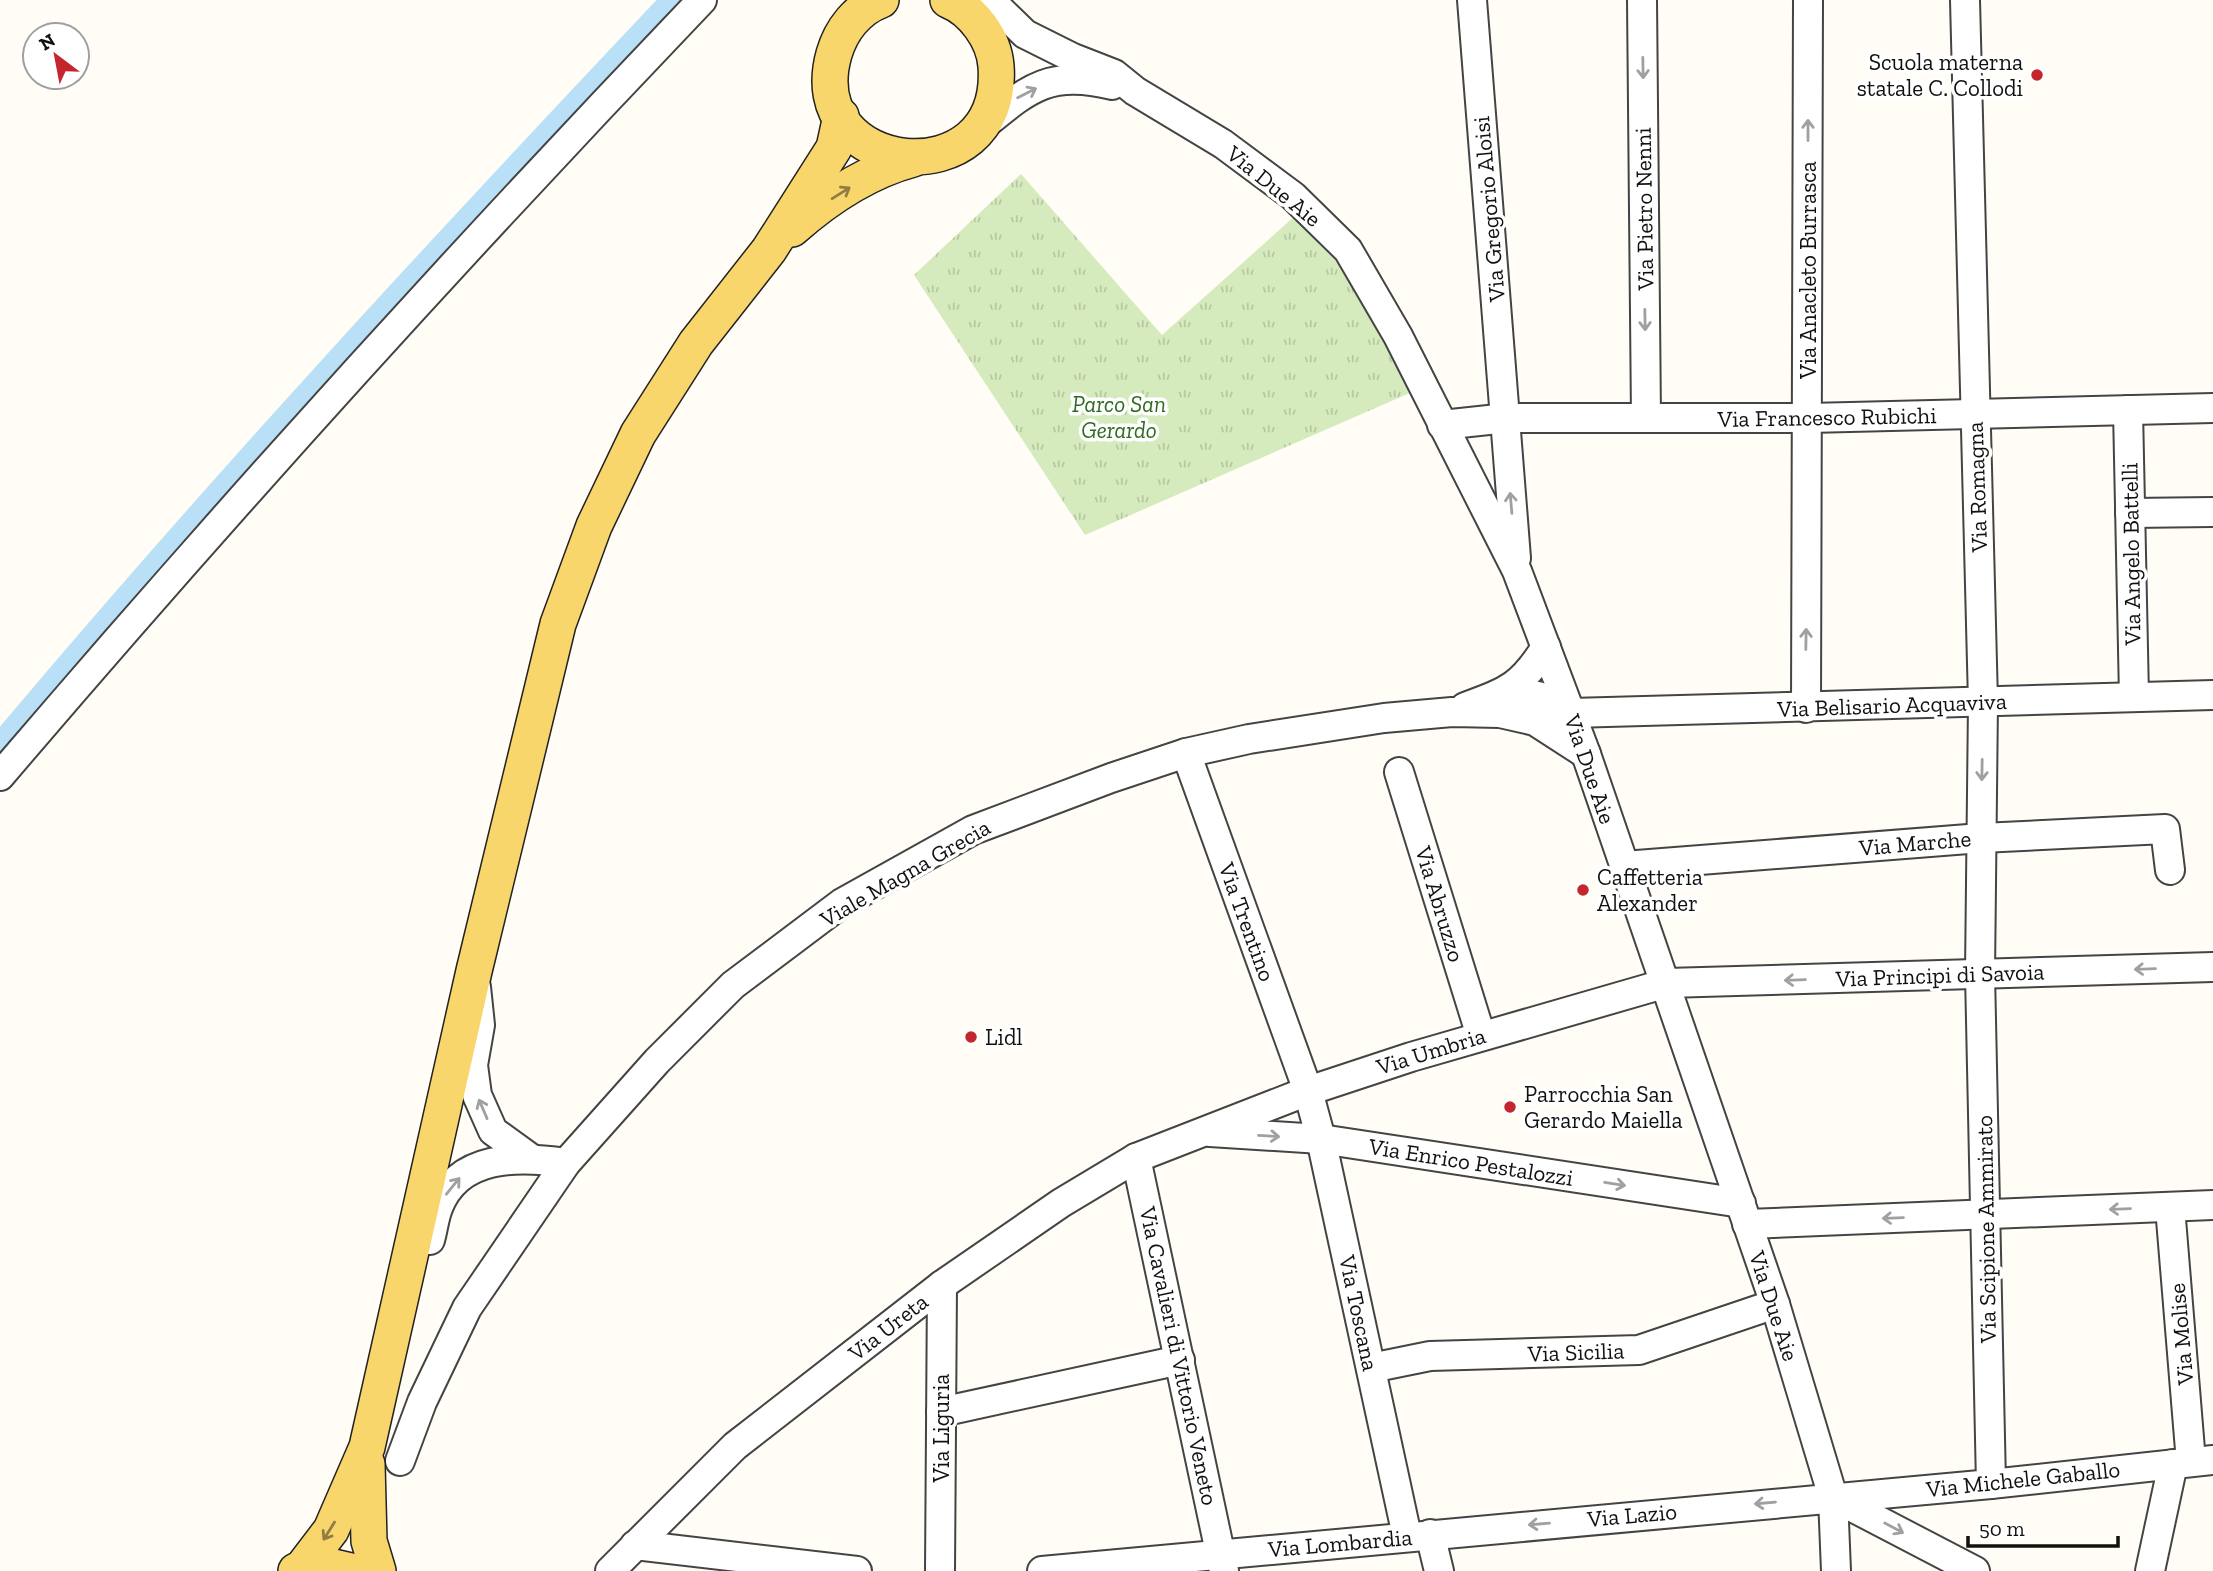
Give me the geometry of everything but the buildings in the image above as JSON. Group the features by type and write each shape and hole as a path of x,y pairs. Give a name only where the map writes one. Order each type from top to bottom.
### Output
{"main road":[{"path":"881,0 850,10 831,66 832,92 841,116 853,134 871,148 891,156 913,159"},
{"path":"769,250 815,209 883,167 935,156 955,148 973,135 988,114 996,89 996,63 988,38 974,17 951,1"},
{"path":"299,1570 331,1530 367,1447 474,971 558,624 594,526 638,434 696,343 769,250 834,148 841,116"},
{"path":"367,1447 369,1541 377,1571"},
{"path":"299,1570 325,1565 351,1571"}],"street":[{"path":"0,776 190,553 532,178 702,0"},
{"name":"Via Due Aie","path":"990,0 1025,34 1073,58 1114,74 1135,91 1223,144 1293,196 1348,250 1398,336 1517,571 1586,754 1667,983 1774,1304 1833,1497 1836,1571"},
{"name":"Via Gregorio Aloisi","path":"1472,0 1517,571"},
{"name":"Via Pietro Nenni","path":"1642,0 1646,418"},
{"name":"Via Anacleto Burrasca","path":"1806,708 1809,418 1808,0"},
{"name":"Via Romagna","path":"1965,0 1983,702 1980,974"},
{"name":"Via Due Aie","path":"988,38 1045,56 1073,58"},
{"name":"Via Due Aie","path":"973,135 1018,97 1056,79 1097,82 1135,91"},
{"name":"Via Francesco Rubichi","path":"1442,425 1507,418 1809,418 2213,408"},
{"name":"Via Angelo Battelli","path":"2128,411 2134,697"},
{"path":"2130,513 2213,512"},
{"name":"Viale Magna Grecia","path":"1452,712 1508,691 1529,674 1546,647"},
{"path":"1508,691 1538,696 1571,713"},
{"name":"Via Belisario Acquaviva","path":"1571,713 2213,695"},
{"name":"Viale Magna Grecia","path":"400,1461 422,1402 467,1308 566,1163 657,1061 733,985 842,903 974,830 1186,753 1315,727 1452,712 1500,713 1535,721 1586,754"},
{"name":"Viale Magna Grecia","path":"1535,721 1571,713"},
{"name":"Via Trentino","path":"1186,753 1308,1091"},
{"name":"Via Abruzzo","path":"1399,772 1481,1036"},
{"name":"Via Marche","path":"1624,866 1981,838 2165,830 2170,870"},
{"name":"Via Principi di Savoia","path":"1667,983 2213,967"},
{"path":"474,971 480,1025 473,1065 477,1095 492,1131 529,1157"},
{"name":"Via Scipione Ammirato","path":"1980,974 1992,1484"},
{"name":"Via Umbria","path":"1200,1132 1308,1091 1481,1036 1667,983"},
{"name":"Via Toscana","path":"1308,1091 1371,1368 1418,1535 1438,1571"},
{"name":"Via Enrico Pestalozzi","path":"1200,1132 1321,1139 1744,1214 1985,1214 2213,1205"},
{"name":"Via Ureta","path":"610,1571 736,1446 942,1285 1062,1203 1136,1158 1200,1132"},
{"path":"398,1314 426,1261 438,1207 456,1179 488,1162 529,1157 566,1163"},
{"name":"Via Cavalieri di Vittorio Veneto","path":"1136,1158 1224,1562"},
{"name":"Via Molise","path":"2150,1571 2192,1462 2170,1207"},
{"name":"Via Liguria","path":"940,1571 942,1285"},
{"name":"Via Sicilia","path":"1371,1368 1430,1356 1640,1350 1774,1304"},
{"path":"941,1412 1180,1360"},
{"name":"Via Michele Gaballo","path":"1833,1497 1992,1484 2192,1462"},
{"path":"1833,1497 1975,1571"},
{"name":"Via Lazio","path":"1418,1535 1833,1497"},
{"name":"Via Lombardia","path":"1042,1571 1224,1562 1418,1535"},
{"path":"635,1545 856,1571"}],"green space":[{"name":"Parco San Gerardo","path":"1021,174 1162,335 1296,215 1326,246 1348,278 1412,392 1085,535 914,275"}],"waterway":[{"path":"0,743 246,459 671,0"}],"place":[{"name":"Scuola materna statale C. Collodi","path":"2037,75"},
{"name":"Caffetteria Alexander","path":"1583,890"},
{"name":"Lidl","path":"971,1037"},
{"name":"Parrocchia San Gerardo Maiella","path":"1510,1107"}]}
